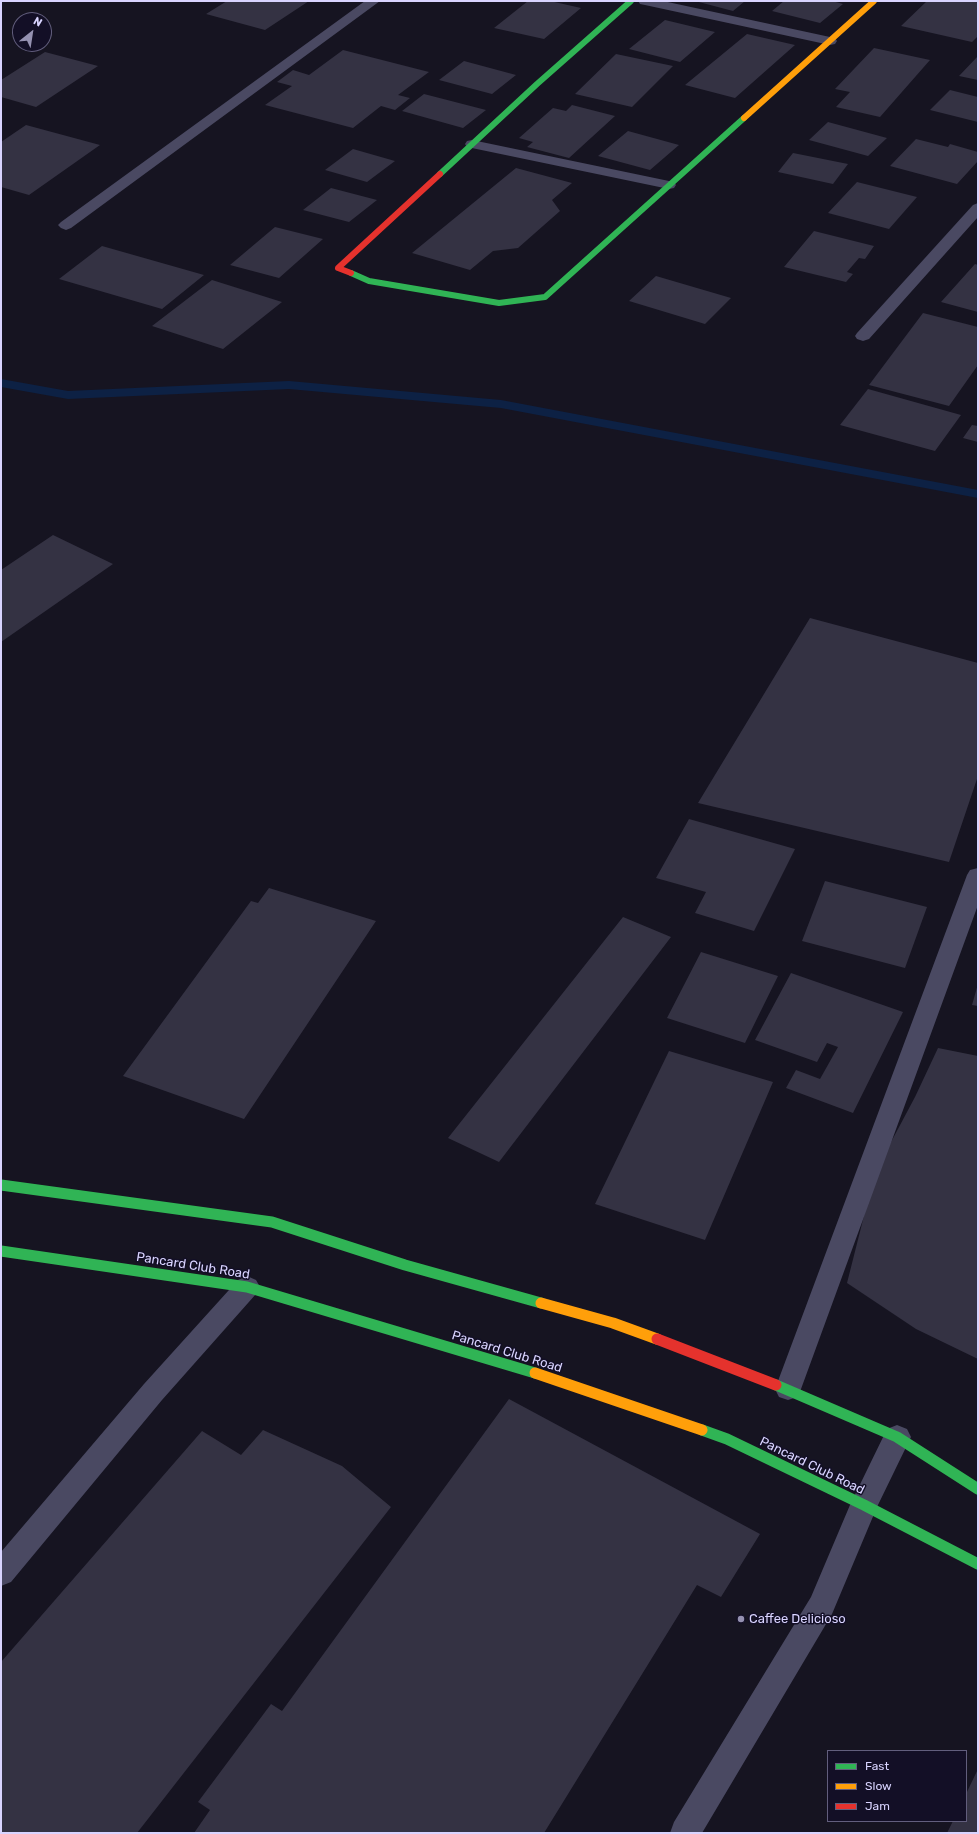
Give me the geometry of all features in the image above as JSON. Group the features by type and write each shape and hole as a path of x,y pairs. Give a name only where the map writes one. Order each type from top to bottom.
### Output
{"street":[{"path":"66,225 373,1"},
{"path":"632,1 472,144 338,268 369,281 499,304 545,297 874,1"},
{"path":"644,1 830,41"},
{"path":"472,144 669,185"},
{"path":"862,336 978,208"},
{"path":"788,1389 978,876"},
{"path":"1,1185 272,1222 405,1265 613,1323 788,1389 897,1437 978,1489"},
{"name":"Pancard Club Road","path":"1,1251 247,1286 567,1383 727,1439 978,1564"},
{"path":"1,1573 153,1392 247,1286"},
{"path":"685,1833 822,1605 864,1506 897,1437"}],"building":[{"path":"227,1 309,1 265,30 206,14"},
{"path":"528,1 550,1 581,8 544,39 494,28"},
{"path":"695,1 745,1 733,11"},
{"path":"784,1 832,1 843,4 820,23 772,11"},
{"path":"927,1 978,1 978,36 972,42 901,26"},
{"path":"665,20 715,32 680,62 629,49"},
{"path":"747,34 795,45 735,98 685,85"},
{"path":"874,48 930,60 880,117 836,107 850,92 835,89"},
{"path":"343,50 429,72 398,95 410,98 395,110 381,106 353,128 265,105 292,86 277,82 293,70 309,75"},
{"path":"45,52 98,66 36,107 1,97 1,80"},
{"path":"616,54 673,66 632,107 575,94"},
{"path":"978,56 978,80 959,76"},
{"path":"464,61 516,75 492,94 439,80"},
{"path":"950,90 978,97 978,122 930,110"},
{"path":"424,94 486,110 463,128 402,111"},
{"path":"572,105 615,116 569,158 527,147 533,142 519,138 553,108 566,111"},
{"path":"828,122 887,138 868,156 809,140"},
{"path":"26,125 100,145 29,195 1,187 1,142"},
{"path":"628,131 679,145 650,170 598,156"},
{"path":"916,139 948,147 950,144 978,152 978,161 957,184 890,166"},
{"path":"353,149 395,161 367,182 325,170"},
{"path":"793,153 848,164 833,184 778,172"},
{"path":"516,168 572,183 552,200 560,211 518,248 493,251 470,270 412,253"},
{"path":"857,182 917,197 889,229 828,213"},
{"path":"331,188 377,200 349,222 303,210"},
{"path":"275,227 323,239 279,278 230,265"},
{"path":"814,231 874,246 865,259 859,258 847,272 853,274 846,282 784,267"},
{"path":"102,246 204,275 162,309 59,279"},
{"path":"975,264 978,265 978,312 941,302"},
{"path":"656,276 731,298 705,324 629,301"},
{"path":"212,280 282,302 223,349 152,326"},
{"path":"923,313 978,327 978,365 949,406 869,385"},
{"path":"868,389 961,415 935,451 840,425"},
{"path":"972,425 978,426 978,442 963,438"},
{"path":"53,535 113,564 1,642 1,570"},
{"path":"810,618 978,663 978,776 949,862 698,803"},
{"path":"689,819 795,849 754,931 695,913 706,892 656,878"},
{"path":"825,881 927,907 905,968 802,941"},
{"path":"269,888 376,921 244,1119 123,1076 251,901 258,903"},
{"path":"623,917 671,937 499,1162 448,1138"},
{"path":"701,952 778,976 745,1043 667,1018"},
{"path":"791,973 903,1012 853,1113 786,1088 796,1070 820,1079 838,1047 827,1043 817,1062 755,1040"},
{"path":"978,984 978,1006 972,1005"},
{"path":"938,1048 978,1056 978,1359 916,1329 847,1283 868,1200 882,1159 915,1097"},
{"path":"669,1051 773,1082 705,1240 595,1204"},
{"path":"509,1399 760,1534 721,1597 697,1585 544,1833 194,1833 210,1810 198,1802 271,1704 282,1711"},
{"path":"263,1430 342,1466 391,1507 137,1833 1,1833 1,1662 202,1431 241,1455"},
{"path":"978,1769 978,1833 947,1833 952,1822 967,1822 967,1792"}],"waterway":[{"path":"1,383 68,395 289,385 501,404 978,494"}],"traffic: fast":[{"path":"440,174 537,84 631,1"},
{"path":"351,273 369,281 499,303 545,297 744,118"},
{"path":"1,1185 272,1222 405,1265 541,1303"},
{"path":"1,1251 247,1287 535,1373"},
{"path":"776,1385 897,1437 978,1489"},
{"path":"702,1430 727,1439 864,1505 978,1564"}],"traffic: slow":[{"path":"744,118 874,1"},
{"path":"541,1303 613,1323 657,1339"},
{"path":"535,1373 702,1430"}],"traffic: jam":[{"path":"351,273 338,268 440,174"},
{"path":"657,1339 776,1385"}],"place":[{"name":"Caffee Delicioso","path":"741,1619"}]}
